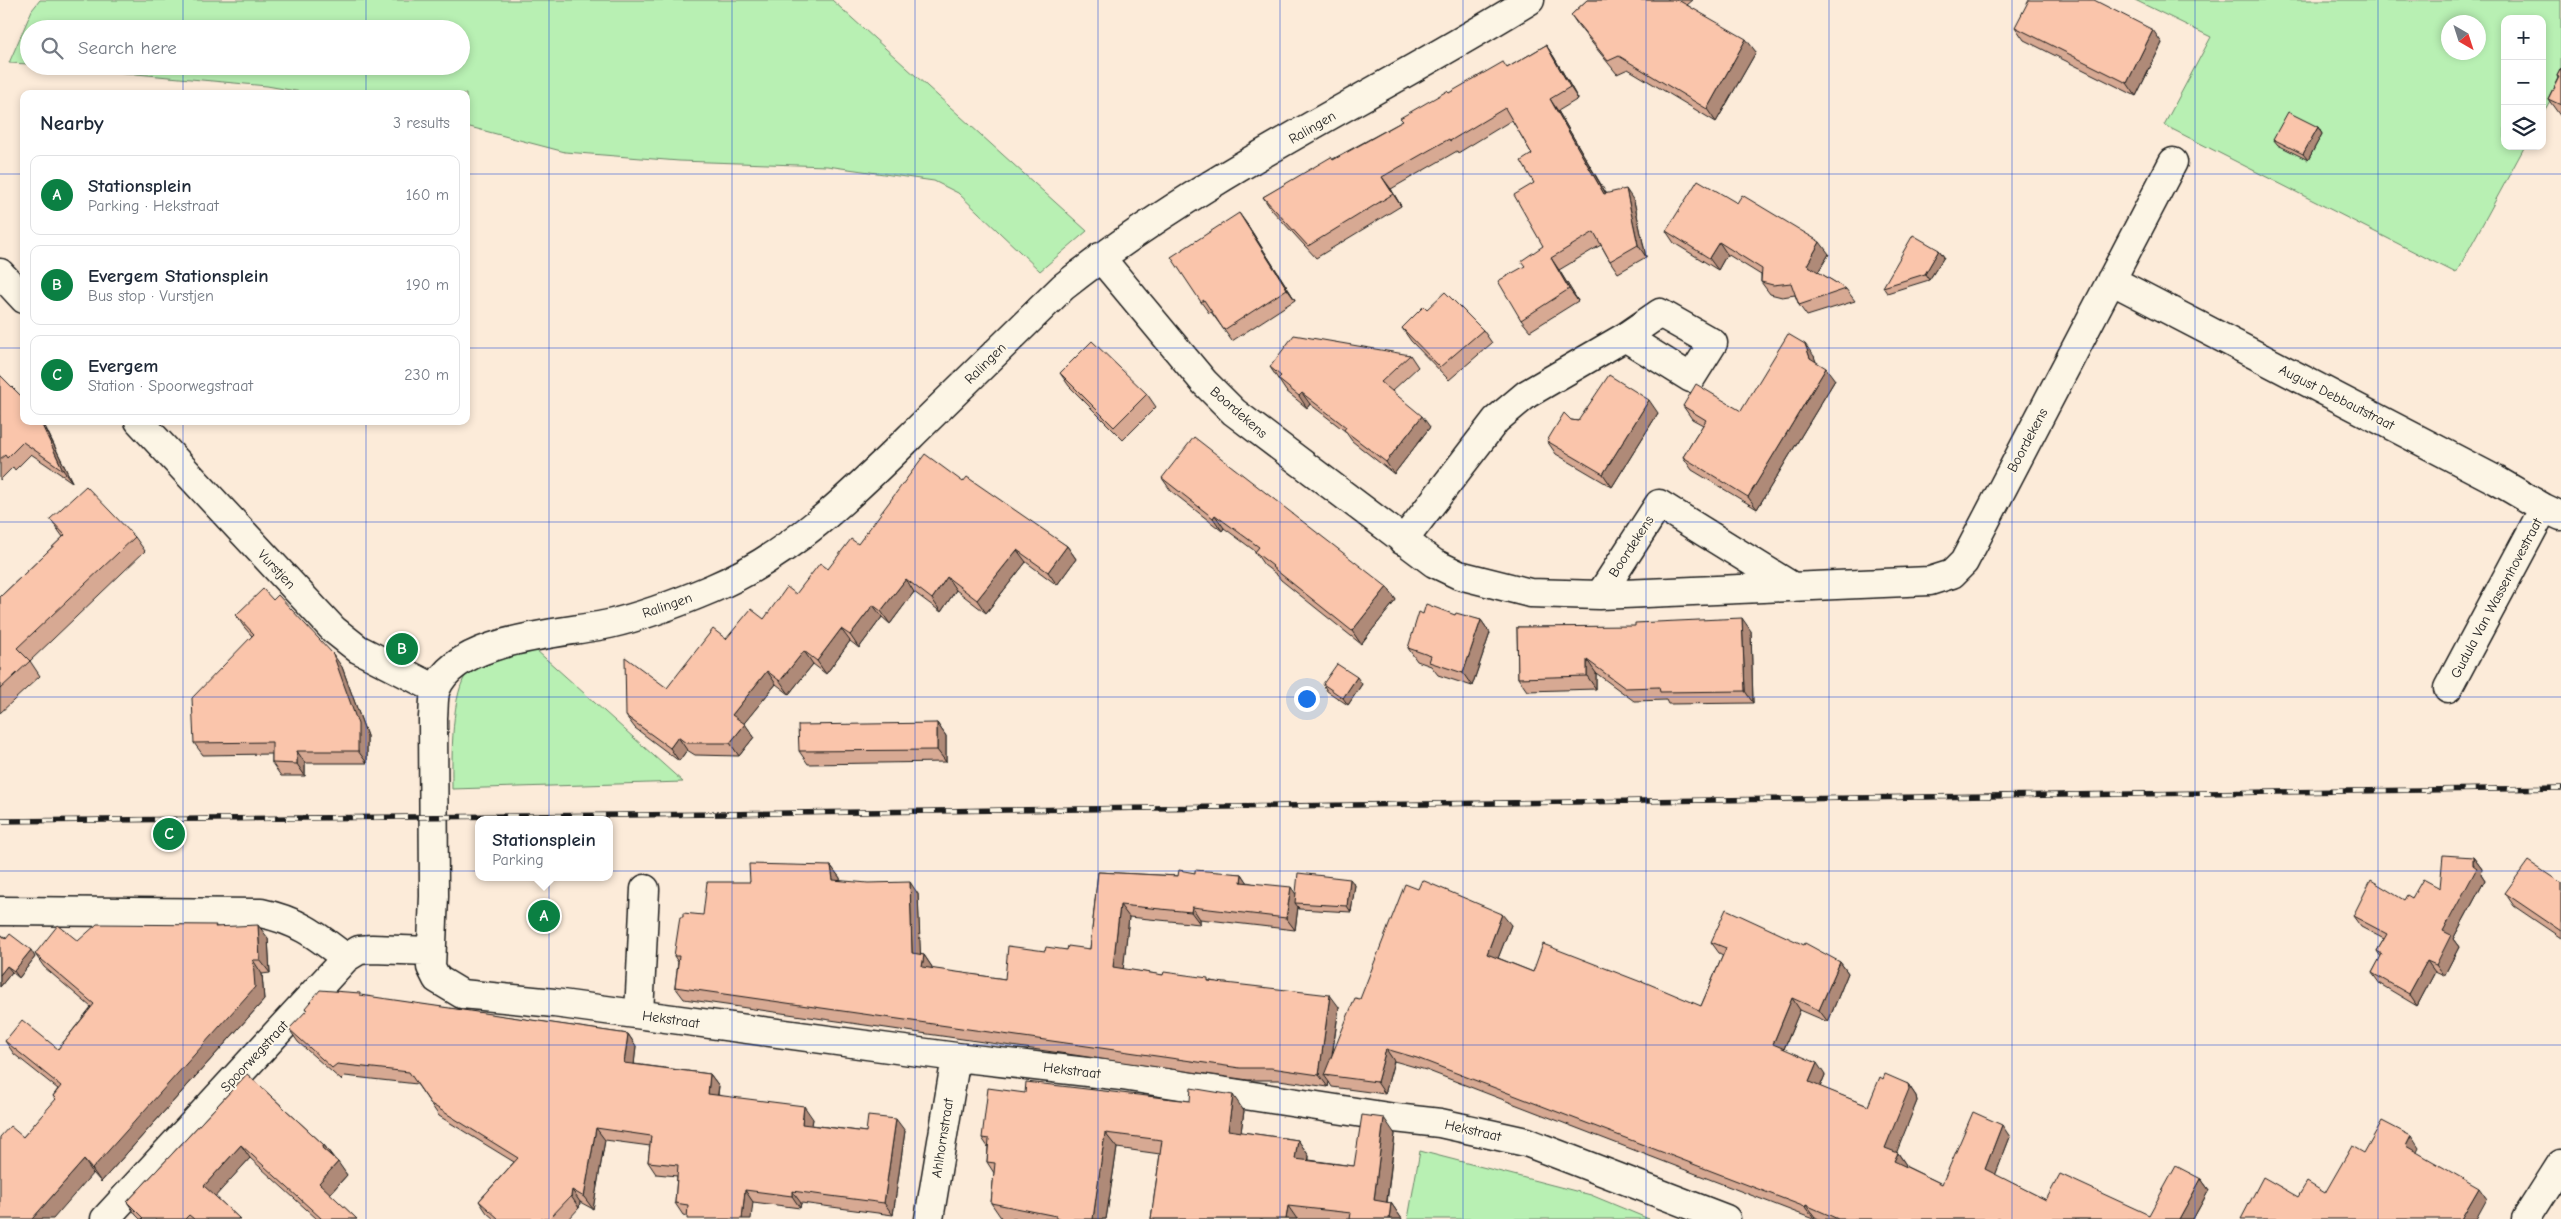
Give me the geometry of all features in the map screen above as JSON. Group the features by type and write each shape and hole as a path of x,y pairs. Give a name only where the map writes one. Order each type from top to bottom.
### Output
{"street":[{"name":"Ralingen","path":"436,689 450,671 464,659 485,648 610,624 666,608 760,566 801,537 854,492 1063,287 1100,257 1221,179 1530,0"},
{"name":"Boordekens","path":"1100,257 1204,382 1234,412 1403,541 1434,563 1459,575 1530,593 1600,595 1930,581 1952,574 1964,562 2173,162"},
{"path":"0,273 20,295"},
{"name":"August Debbautstraat","path":"2111,280 2496,480 2552,512"},
{"path":"1403,541 1496,420 1527,394 1625,337"},
{"name":"Vurstjen","path":"143,425 334,630 358,649 436,689"},
{"name":"Boordekens","path":"1600,595 1659,504 1793,587"},
{"name":"Gudula Van Wassenhovestraat","path":"2448,688 2552,512"},
{"name":"Hekstraat","path":"436,689 433,717 434,896 431,966 437,979 462,994 639,1014 956,1057 1122,1076 1395,1118 1440,1123 1526,1142 1726,1219"},
{"path":"639,1014 645,889"},
{"path":"0,911 261,913 281,917 305,927 346,958"},
{"name":"Spoorwegstraat","path":"105,1219 346,958 359,950 431,951"},
{"name":"Ahlhornstraat","path":"929,1219 956,1057"},
{"path":"2526,1219 2561,1164"}],"green space":[{"path":"40,0 832,0 1087,231 1040,271 958,193 934,181 827,166 679,161 565,152 470,127 470,90 290,90 267,86 147,75 470,75 470,20 28,20 32,10"},
{"path":"2135,0 2561,0 2561,81 2546,108 2546,15 2501,15 2501,150 2523,150 2456,273 2164,125 2211,37"},
{"path":"20,38 20,64 9,63"},
{"path":"536,650 683,782 452,789 454,726 463,679 470,669 484,660 501,655"},
{"path":"1420,1151 1591,1195 1649,1219 1408,1219"}],"building":[{"path":"1587,0 1678,0 1746,39 1707,109 1619,56 1608,61 1571,15"},
{"path":"2029,0 2094,0 2153,30 2127,83 2015,27"},
{"path":"1546,45 1570,87 1550,99 1604,194 1626,189 1638,245 1610,261 1594,232 1551,258 1569,289 1521,320 1498,281 1525,266 1521,261 1543,246 1514,195 1534,183 1521,161 1532,154 1505,108 1450,141 1449,139 1382,177 1393,194 1308,246 1263,197 1331,157 1333,160 1403,121 1400,118 1447,91 1449,93 1503,62 1507,68"},
{"path":"2561,68 2561,105 2548,99 2559,77 2557,76"},
{"path":"2288,112 2318,127 2303,154 2273,139"},
{"path":"1698,180 1737,203 1742,195 1820,242 1807,265 1846,289 1799,305 1791,283 1773,285 1761,282 1762,269 1719,242 1709,258 1666,231"},
{"path":"1239,213 1287,289 1224,330 1204,300 1201,302 1171,257"},
{"path":"1913,235 1939,250 1925,274 1883,287"},
{"path":"1445,292 1483,330 1440,367 1402,328 1424,306 1427,309"},
{"path":"1788,334 1805,344 1810,358 1826,368 1748,497 1683,457 1706,420 1683,406 1696,384 1741,411"},
{"path":"1294,335 1410,355 1381,382 1422,416 1386,462 1344,430 1346,427 1302,393 1299,396 1278,379 1281,376 1270,367"},
{"path":"1092,341 1147,394 1114,427 1060,373"},
{"path":"0,375 20,395 20,425 42,425 63,470 23,442 7,458 5,455 0,459"},
{"path":"1609,375 1649,400 1603,474 1547,441 1564,413 1571,420 1578,421"},
{"path":"1194,437 1387,587 1352,631 1255,552 1259,547 1215,515 1213,518 1162,478"},
{"path":"925,454 963,482 967,477 1067,546 1048,572 1017,550 977,600 947,577 932,599 906,579 881,611 873,605 850,635 841,629 817,661 804,651 780,681 767,671 732,715 745,724 730,743 686,743 678,737 670,748 626,716 625,657 667,688 713,629 726,639 751,609 764,619 787,587 796,594 820,563 828,569 851,539 858,544"},
{"path":"86,486 135,537 17,648 30,661 0,689 0,597 65,535 50,519"},
{"path":"263,589 273,600 278,595 333,654 358,724 358,751 297,751 297,764 272,763 272,742 194,743 192,698 254,634 236,615"},
{"path":"1426,604 1455,615 1456,613 1481,620 1463,673 1429,662 1431,656 1408,648 1419,612 1423,614"},
{"path":"1742,618 1745,691 1660,692 1659,687 1625,688 1587,660 1587,676 1518,678 1517,627 1635,626 1635,623"},
{"path":"1337,664 1357,677 1343,698 1323,684"},
{"path":"937,723 937,750 799,751 798,725"},
{"path":"2443,855 2473,857 2473,865 2477,868 2443,931 2451,935 2436,965 2427,961 2409,994 2372,973 2382,954 2377,951 2387,934 2353,916 2371,880 2404,900 2407,895 2412,898 2423,879 2440,888"},
{"path":"2528,861 2561,883 2561,931 2505,893"},
{"path":"749,864 831,866 833,880 868,883 910,882 912,953 924,955 922,967 1005,979 1008,946 1045,951 1046,947 1067,950 1068,946 1090,949 1098,872 1178,876 1179,870 1195,873 1195,870 1242,874 1241,882 1291,887 1286,918 1192,907 1191,912 1120,905 1113,967 1163,975 1164,972 1208,978 1208,981 1330,995 1319,1075 1271,1068 1240,1068 675,987 679,956 674,956 680,917 683,917 683,913 703,915 707,882 750,882"},
{"path":"1298,873 1350,879 1347,906 1295,903"},
{"path":"1422,880 1502,914 1487,954 1533,972 1543,944 1642,981 1701,1006 1726,948 1711,942 1726,909 1804,945 1805,943 1840,962 1819,1010 1792,998 1773,1044 1817,1063 1809,1082 1868,1106 1880,1077 1883,1079 1885,1074 1908,1084 1909,1089 1885,1148 1898,1153 1894,1161 1942,1184 1973,1112 2002,1125 1985,1169 2046,1200 2060,1174 2149,1215 2176,1166 2201,1179 2179,1219 1838,1219 1806,1205 1805,1207 1417,1058 1386,1049 1377,1082 1324,1075 1355,998 1360,999 1405,884 1418,889"},
{"path":"97,924 216,925 215,927 258,925 260,960 253,960 255,987 92,1169 84,1160 32,1219 0,1219 0,1137 10,1126 23,1137 56,1099 53,1096 61,1086 5,1041 22,1020 58,1049 94,1004 35,954 58,925 78,941"},
{"path":"0,934 6,939 10,934 31,950 14,971 7,966 0,975"},
{"path":"320,990 360,993 360,995 628,1034 624,1063 710,1074 708,1094 804,1106 802,1124 866,1132 868,1116 896,1119 884,1203 792,1191 792,1196 745,1190 742,1219 687,1219 688,1205 675,1203 678,1165 648,1162 651,1136 596,1128 584,1197 572,1190 571,1196 549,1219 499,1219 479,1201 518,1158 431,1104 409,1072 337,1064 332,1068 289,1029 307,1010 305,1008"},
{"path":"247,1074 324,1145 322,1148 338,1162 319,1183 357,1219 322,1219 241,1145 204,1186 238,1219 194,1219 189,1215 185,1219 142,1219 127,1202"},
{"path":"1026,1082 1190,1101 1191,1088 1233,1095 1228,1130 1298,1140 1295,1159 1354,1166 1362,1115 1384,1118 1374,1200 1391,1203 1389,1219 1350,1219 1351,1213 1288,1206 1286,1219 1151,1219 1162,1140 1105,1133 1093,1219 1056,1219 1056,1216 991,1203 995,1163 987,1162 989,1139 982,1138 988,1088 1025,1093"},
{"path":"2382,1121 2411,1136 2406,1146 2479,1188 2461,1219 2241,1219 2263,1177 2298,1197 2307,1182 2325,1193 2352,1146 2364,1153"}],"railway":[{"path":"517,816 2561,788"},
{"path":"0,821 475,816"}],"place":[{"name":"Evergem Stationsplein","path":"402,649"},
{"name":"Evergem","path":"169,834"},
{"name":"Stationsplein","path":"544,916"}]}
